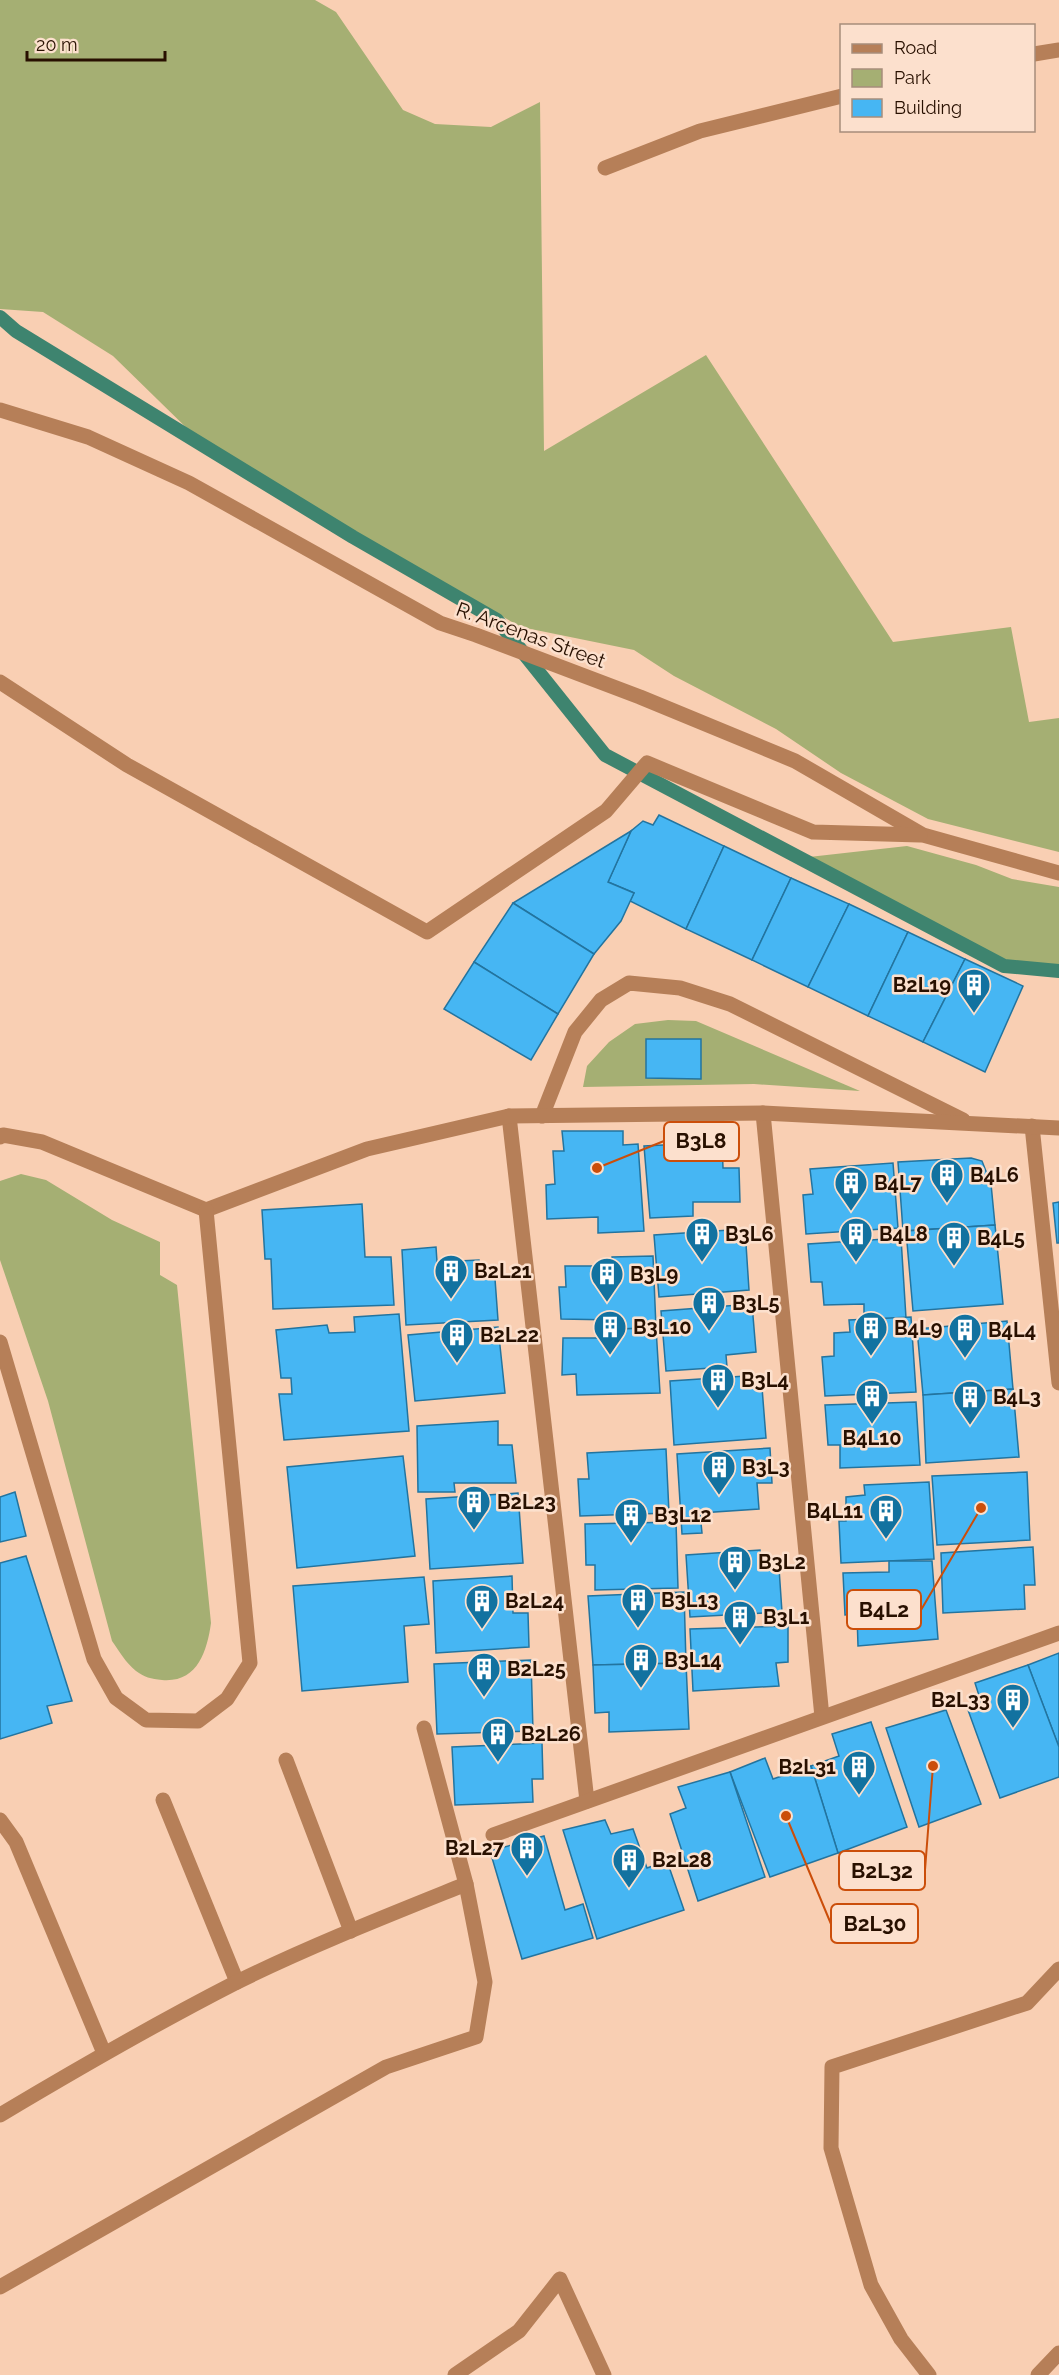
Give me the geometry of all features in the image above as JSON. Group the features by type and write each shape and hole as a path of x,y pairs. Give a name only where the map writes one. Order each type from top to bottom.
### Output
{"street":[{"path":"1035,54 1059,50"},
{"path":"604,168 700,131 840,96"},
{"name":"R. Arcenas Street","path":"0,410 88,437 189,483 440,623 640,696 795,761 922,835 1059,873"},
{"path":"0,682 127,765 428,932 606,811 648,763 813,832 922,835"},
{"path":"542,1116 575,1032 601,1000 629,983 680,988 730,1004 969,1123"},
{"path":"763,1113 822,1717"},
{"path":"0,1137 3,1135 42,1142 206,1210 367,1149 509,1116 763,1113 1059,1128"},
{"path":"509,1116 587,1801"},
{"path":"1032,1126 1059,1383"},
{"path":"0,1342 94,1659 116,1698 146,1720 198,1721 227,1700 250,1663 206,1210"},
{"path":"493,1835 1059,1633"},
{"path":"0,2287 386,2067 476,2037 485,1982 466,1884 424,1728"},
{"path":"286,1760 351,1931"},
{"path":"163,1800 237,1983"},
{"path":"0,1820 16,1842 104,2052"},
{"path":"0,2115 104,2052 237,1983 351,1931 466,1884"},
{"path":"929,2375 901,2339 871,2285 831,2148 832,2067 1027,2003 1059,1969"},
{"path":"455,2375 519,2331 560,2279 604,2375"},
{"path":"1038,2375 1059,2353"}],"green space":[{"path":"0,0 315,0 336,12 403,110 435,124 491,127 540,102 544,451 706,355 893,642 1011,627 1029,722 1059,718 1059,852 928,819 841,773 776,729 674,676 634,650 521,627 368,541 201,442 113,356 43,312 0,309"},
{"path":"907,846 976,865 1012,879 1059,887 1059,971 1004,966 800,858"},
{"path":"668,1020 696,1021 860,1091 754,1084 583,1087 587,1066 609,1042 635,1024"},
{"path":"21,1174 46,1180 112,1220 160,1242 160,1275 177,1285 211,1623 207,1645 198,1664 192,1671 174,1680 154,1679 139,1673 126,1661 112,1641 48,1401 0,1260 0,1181"}],"building":[{"path":"659,815 724,846 686,929 630,901 634,893 608,882 631,831 643,821 653,825"},
{"path":"631,831 608,882 634,893 621,921 594,954 513,903"},
{"path":"724,846 791,878 752,960 686,929"},
{"path":"791,878 849,904 808,987 752,960"},
{"path":"513,903 594,954 558,1014 474,962"},
{"path":"849,904 908,932 868,1016 808,987"},
{"path":"908,932 965,959 923,1042 868,1016"},
{"name":"B2L19","path":"965,959 1023,986 985,1072 923,1042"},
{"path":"474,962 558,1014 531,1060 444,1009"},
{"path":"646,1039 701,1039 701,1079 646,1078"},
{"path":"562,1131 623,1131 623,1145 638,1144 644,1231 598,1233 598,1217 547,1219 546,1185 555,1184 553,1151 564,1151"},
{"path":"722,1142 723,1168 739,1168 740,1202 693,1202 693,1216 650,1218 644,1146"},
{"name":"B4L6","path":"971,1158 982,1161 991,1184 995,1225 903,1231 898,1162"},
{"name":"B4L7","path":"893,1163 898,1228 806,1234 803,1195 813,1194 810,1169"},
{"path":"1059,1202 1059,1243 1057,1243 1053,1203"},
{"path":"362,1204 365,1257 391,1257 394,1305 273,1309 271,1259 265,1259 262,1210"},
{"name":"B4L5","path":"995,1225 1003,1304 913,1311 906,1231"},
{"name":"B3L6","path":"745,1229 749,1290 659,1297 654,1235"},
{"name":"B4L8","path":"901,1238 906,1318 864,1320 864,1304 824,1305 822,1282 811,1282 808,1244"},
{"name":"B2L21","path":"436,1247 437,1262 479,1260 481,1279 495,1279 498,1320 406,1325 402,1250"},
{"name":"B3L9","path":"653,1256 656,1328 615,1329 615,1320 561,1319 559,1287 566,1287 565,1266 611,1266 612,1257"},
{"name":"B3L5","path":"752,1304 756,1352 726,1355 727,1367 666,1371 661,1311"},
{"path":"399,1314 409,1431 284,1440 279,1394 292,1394 291,1378 281,1378 276,1330 327,1325 329,1333 355,1332 354,1317"},
{"name":"B4L9","path":"911,1317 916,1392 825,1396 822,1357 834,1356 834,1333 850,1332 849,1320"},
{"name":"B4L4","path":"1007,1321 1013,1389 923,1395 917,1329"},
{"name":"B2L22","path":"498,1327 505,1393 415,1401 408,1335"},
{"name":"B3L10","path":"656,1328 660,1393 577,1395 576,1374 562,1375 563,1338 615,1338 615,1329"},
{"name":"B3L4","path":"761,1375 766,1438 674,1445 670,1381"},
{"name":"B4L3","path":"1013,1389 1019,1457 926,1463 923,1395"},
{"name":"B4L10","path":"916,1402 920,1465 840,1468 840,1445 828,1445 825,1405"},
{"path":"498,1421 498,1445 512,1445 516,1483 454,1483 455,1492 418,1492 417,1426"},
{"name":"B3L3","path":"770,1448 772,1483 757,1483 759,1509 700,1513 702,1533 682,1534 677,1454"},
{"path":"666,1449 669,1513 580,1516 578,1479 589,1479 587,1453"},
{"path":"403,1456 415,1556 297,1568 287,1467"},
{"path":"1027,1472 1030,1540 937,1545 932,1476"},
{"name":"B4L11","path":"929,1482 934,1559 841,1563 839,1521 846,1521 846,1497 865,1495 864,1485"},
{"path":"15,1492 26,1536 0,1542 0,1497"},
{"name":"B2L23","path":"518,1493 523,1563 430,1569 426,1499"},
{"name":"B3L12","path":"676,1522 678,1588 595,1590 595,1565 586,1565 585,1524"},
{"path":"1033,1547 1035,1585 1024,1585 1025,1609 943,1613 941,1553"},
{"name":"B3L2","path":"760,1550 761,1569 779,1568 782,1612 690,1617 686,1555"},
{"path":"26,1556 72,1701 47,1706 52,1723 0,1739 0,1563"},
{"path":"889,1561 932,1561 938,1639 858,1646 857,1614 845,1615 843,1573 889,1572"},
{"name":"B2L24","path":"512,1576 513,1613 528,1613 529,1647 436,1653 433,1581"},
{"path":"424,1577 429,1624 404,1626 408,1682 302,1691 293,1586"},
{"name":"B3L13","path":"684,1592 686,1663 593,1665 588,1596"},
{"name":"B3L1","path":"788,1626 788,1662 776,1663 779,1686 693,1691 690,1629"},
{"path":"1059,1653 1059,1747 1028,1665"},
{"name":"B2L25","path":"531,1660 533,1731 437,1734 434,1664"},
{"name":"B3L14","path":"686,1663 689,1729 609,1732 609,1712 595,1713 593,1665"},
{"name":"B2L33","path":"1028,1665 1059,1747 1059,1777 1000,1798 968,1710 982,1705 975,1683"},
{"path":"946,1710 981,1804 919,1827 886,1728"},
{"name":"B2L31","path":"871,1722 907,1827 838,1853 811,1766 839,1756 832,1734"},
{"name":"B2L26","path":"542,1743 543,1779 532,1779 533,1802 455,1805 452,1747"},
{"path":"765,1758 773,1779 811,1766 838,1853 770,1877 730,1772"},
{"path":"730,1772 765,1877 698,1901 670,1814 686,1808 678,1787"},
{"name":"B2L28","path":"605,1820 611,1834 633,1829 647,1868 667,1861 684,1910 597,1939 563,1830"},
{"name":"B2L27","path":"544,1836 565,1910 583,1904 593,1938 522,1959 490,1851"}],"waterway":[{"path":"0,317 16,331 353,537 497,620 605,755 1004,966 1059,971"}],"place":[{"name":"B2L19","path":"974,1014"},
{"name":"B3L8","path":"597,1168"},
{"name":"B4L6","path":"947,1204"},
{"name":"B4L7","path":"851,1212"},
{"name":"B3L6","path":"702,1263"},
{"name":"B4L8","path":"856,1263"},
{"name":"B4L5","path":"954,1267"},
{"name":"B2L21","path":"451,1300"},
{"name":"B3L9","path":"607,1303"},
{"name":"B3L5","path":"709,1332"},
{"name":"B3L10","path":"610,1356"},
{"name":"B4L9","path":"871,1357"},
{"name":"B4L4","path":"965,1359"},
{"name":"B2L22","path":"457,1364"},
{"name":"B3L4","path":"718,1409"},
{"name":"B4L10","path":"872,1425"},
{"name":"B4L3","path":"970,1426"},
{"name":"B3L3","path":"719,1496"},
{"name":"B4L2","path":"981,1508"},
{"name":"B2L23","path":"474,1531"},
{"name":"B4L11","path":"886,1540"},
{"name":"B3L12","path":"631,1544"},
{"name":"B3L2","path":"735,1591"},
{"name":"B3L13","path":"638,1629"},
{"name":"B2L24","path":"482,1630"},
{"name":"B3L1","path":"740,1646"},
{"name":"B3L14","path":"641,1689"},
{"name":"B2L25","path":"484,1698"},
{"name":"B2L33","path":"1013,1729"},
{"name":"B2L26","path":"498,1763"},
{"name":"B2L32","path":"933,1766"},
{"name":"B2L31","path":"859,1796"},
{"name":"B2L30","path":"786,1816"},
{"name":"B2L27","path":"527,1877"},
{"name":"B2L28","path":"629,1889"}]}
